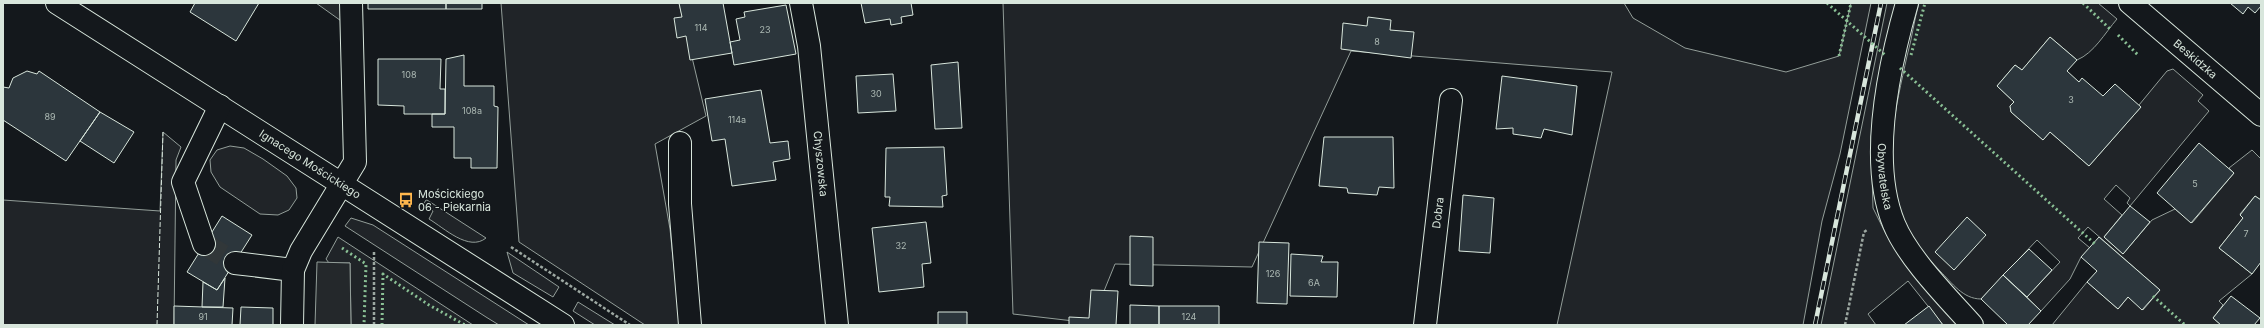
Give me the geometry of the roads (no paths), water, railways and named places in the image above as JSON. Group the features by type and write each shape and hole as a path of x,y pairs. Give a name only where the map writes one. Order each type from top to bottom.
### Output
{"street":[{"name":"Ignacego Mościckiego","path":"57,3 563,325"},
{"path":"292,325 293,270 301,251 355,162 351,3"},
{"name":"Chyszowska","path":"801,3 809,46 837,325"},
{"name":"Obywatelska","path":"1907,3 1892,68 1881,158 1884,191 1891,215 1898,231 1917,260 1972,325"},
{"name":"Beskidzka","path":"2130,3 2261,115"},
{"name":"Dobra","path":"1425,325 1450,100"},
{"path":"204,244 183,182 220,106"},
{"path":"680,143 680,204 690,325"},
{"path":"235,263 293,270"}],"tunnel":[{"path":"204,244 235,263"}],"railway":[{"path":"1815,325 1881,3"}],"place":[{"name":"Mościckiego 06 - Piekarnia","path":"406,200"}]}
